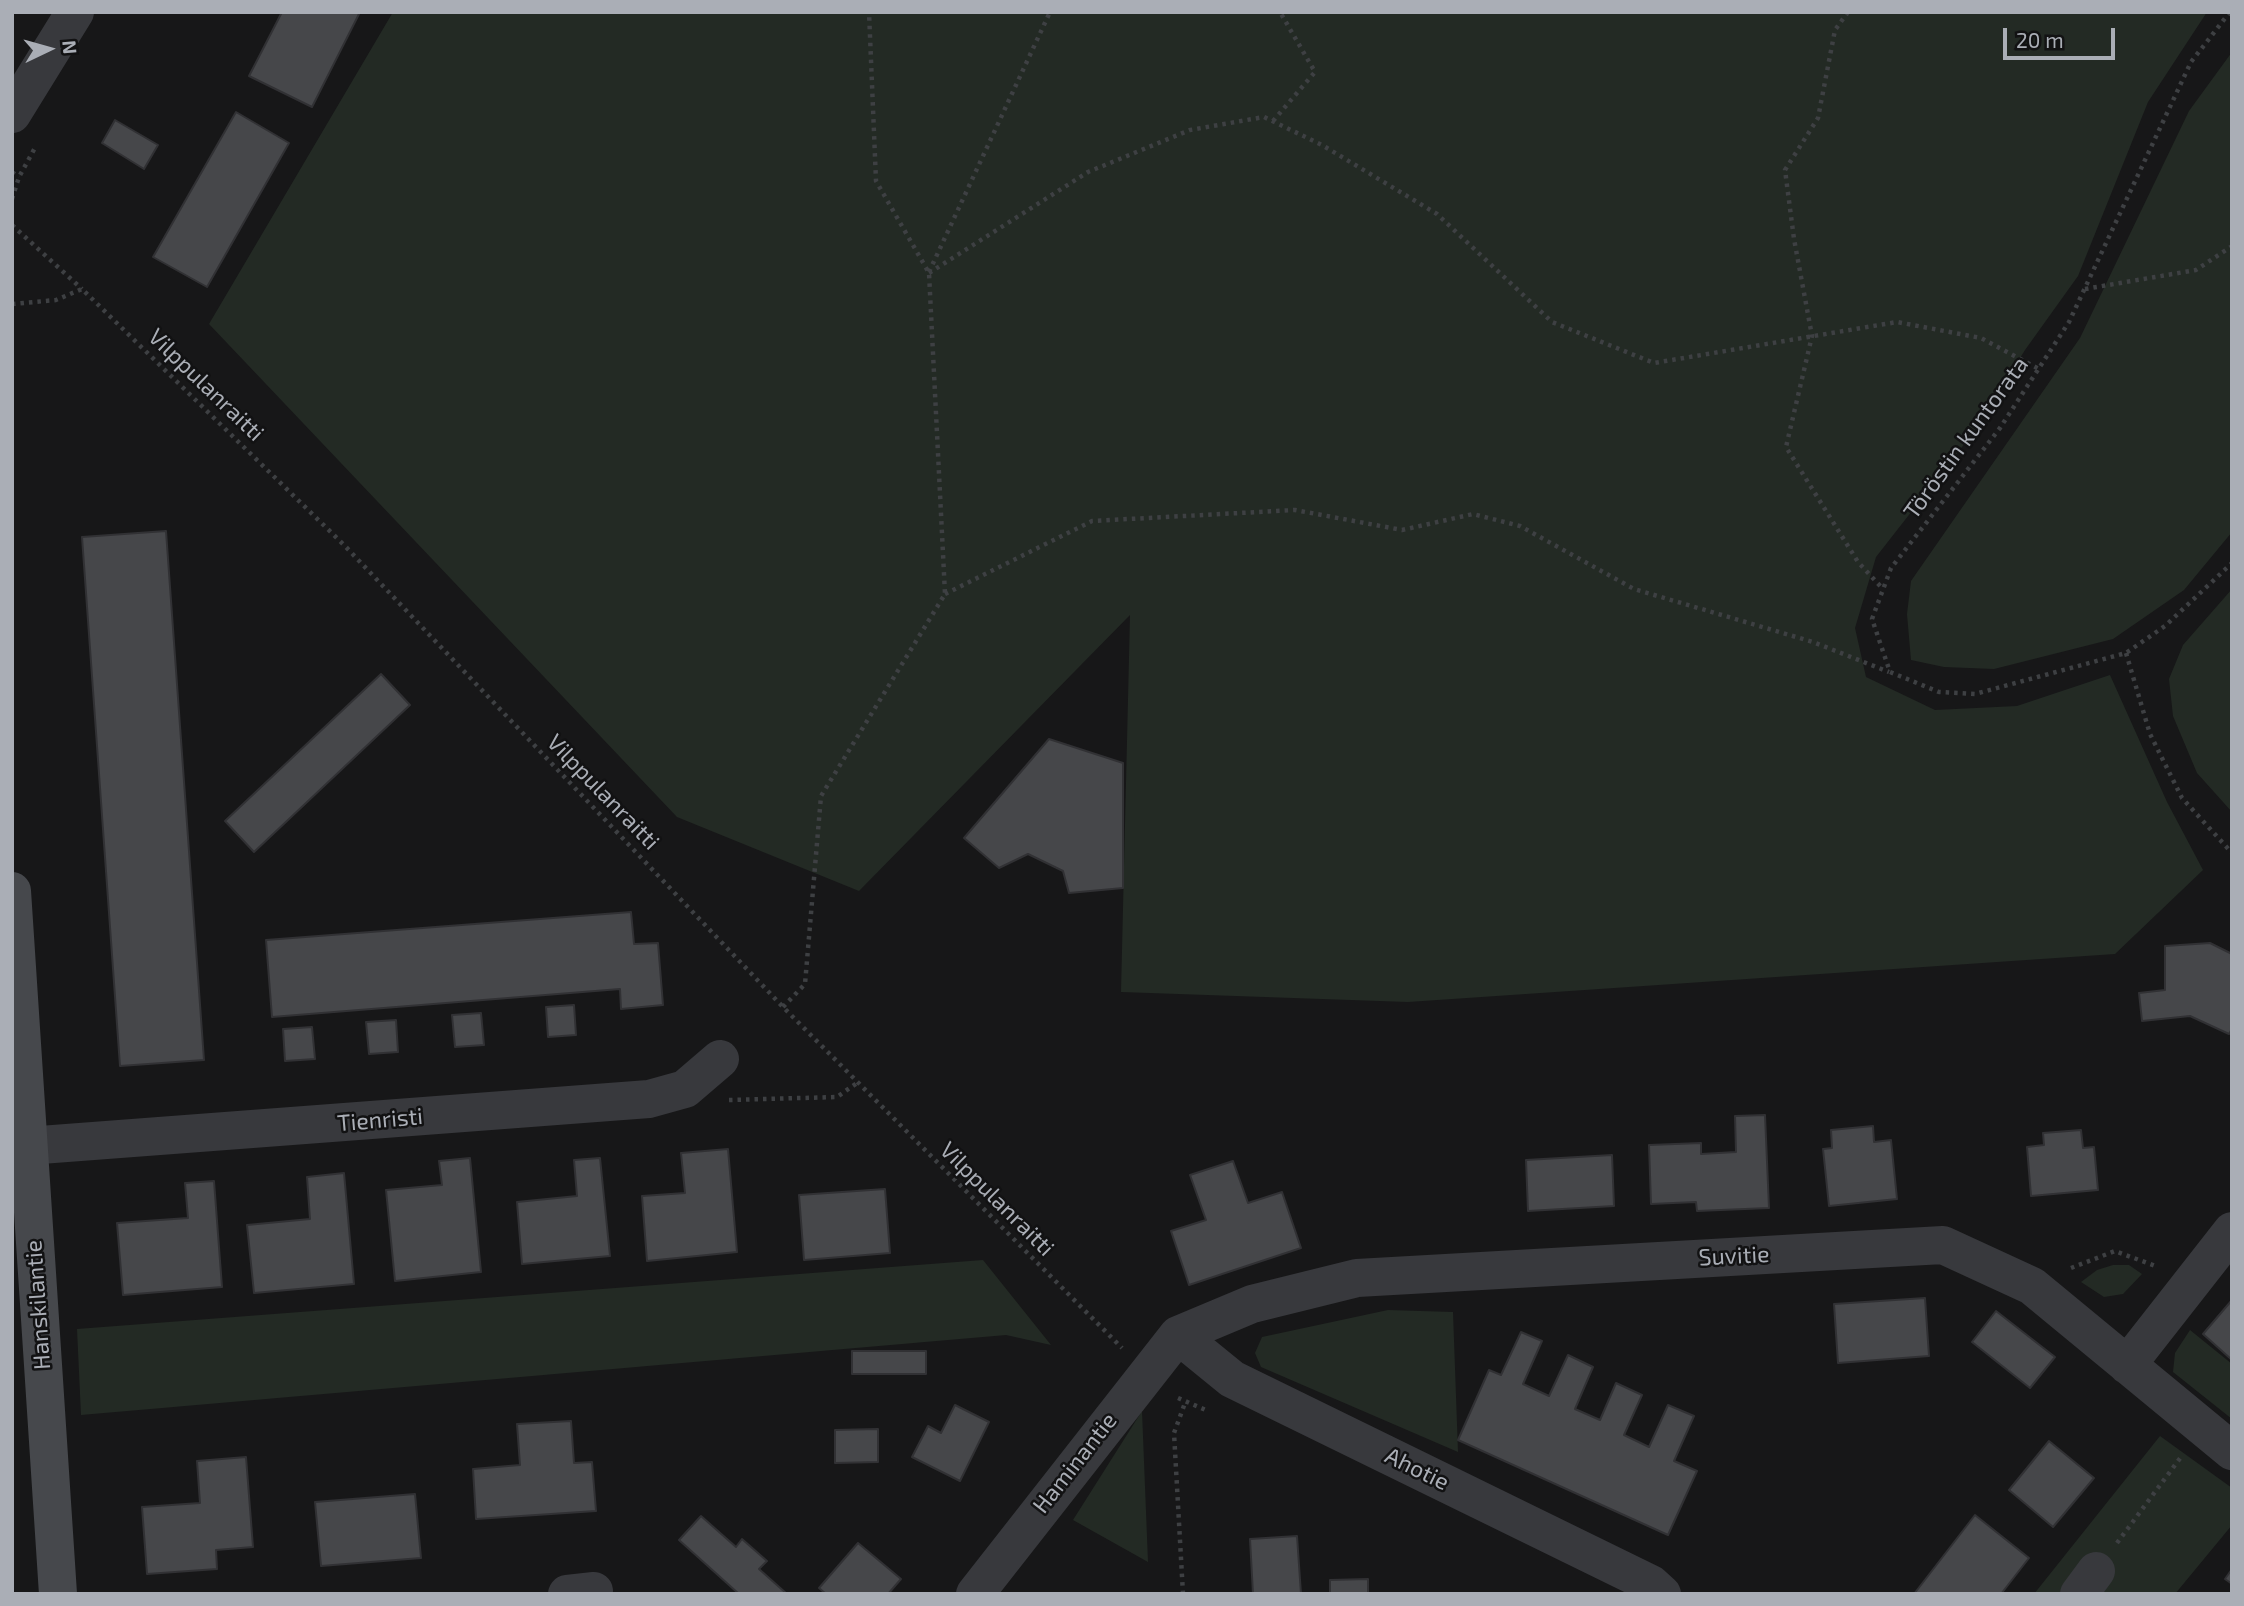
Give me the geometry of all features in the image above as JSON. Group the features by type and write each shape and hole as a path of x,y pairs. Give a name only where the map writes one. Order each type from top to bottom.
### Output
{"street":[{"path":"12,114 75,12"},
{"name":"Hanskilantie","path":"12,891 27,1146 21,1198 58,1594"},
{"name":"Tienristi","path":"27,1146 668,1096 685,1089 720,1059"},
{"path":"2127,1365 2232,1231"},
{"name":"Suvitie","path":"1178,1335 1252,1304 1357,1278 1943,1245 2032,1286 2202,1429 2232,1451"},
{"name":"Haminantie","path":"975,1594 1178,1335"},
{"name":"Ahotie","path":"1178,1335 1232,1379 1639,1578 1662,1594"}],"path":[{"path":"869,12 876,181 929,272 945,594"},
{"path":"929,272 1050,12"},
{"path":"1273,121 1315,72 1280,12"},
{"path":"1848,12 1835,30 1818,118 1785,170 1794,239 1812,336 1786,447 1858,562 1883,589"},
{"name":"Töröstin kuntorata","path":"1889,672 1872,619 1891,568 2000,428 2069,322 2192,62 2230,12"},
{"path":"929,272 1088,172 1189,130 1264,117 1322,145 1437,214 1552,323 1654,363 1897,322 1981,338 2039,369"},
{"path":"12,172 19,177 12,199"},
{"name":"Vilppulanraitti","path":"12,225 82,289 344,545 783,1007 1145,1374"},
{"path":"2085,289 2196,270 2232,246"},
{"path":"12,304 56,300 82,289"},
{"path":"783,1007 805,984 821,796 945,594 1092,521 1295,510 1402,530 1473,514 1520,526 1634,589 1813,642 1939,692 1975,694 2126,653 2165,626 2232,563"},
{"path":"2126,653 2150,734 2182,798 2232,853"},
{"path":"685,1089 737,1102 837,1097 857,1083"},
{"path":"2066,1270 2115,1251 2169,1271"},
{"path":"1184,1594 1174,1433 1185,1403"},
{"path":"2088,1582 2202,1429"}],"shaded area":[{"path":"393,12 2207,12 2148,102 2078,276 2025,350 1973,433 1876,557 1855,628 1866,677 1935,710 2017,706 2110,675 2167,802 2203,870 2115,954 1408,1002 1121,992 1130,615 859,891 677,817 209,324"},
{"path":"2232,52 2232,532 2184,590 2113,639 1994,669 1944,667 1911,660 1907,614 1911,581 2080,338 2189,111"},
{"path":"2232,589 2232,812 2197,773 2173,716 2169,679 2183,645"},
{"path":"983,1260 1051,1345 1006,1335 81,1415 77,1329"},
{"path":"2113,1265 2129,1265 2142,1274 2123,1294 2104,1297 2081,1282 2097,1270"},
{"path":"1388,1310 1453,1312 1458,1452 1261,1367 1255,1353 1262,1337"},
{"path":"2190,1330 2232,1364 2232,1419 2173,1372 2175,1353"},
{"path":"1142,1411 1148,1562 1073,1520"},
{"path":"2160,1436 2232,1488 2232,1525 2175,1594 2034,1594"}],"building":[{"path":"282,12 360,12 312,107 249,76"},
{"path":"236,112 289,143 207,287 153,257"},
{"path":"115,120 158,145 144,169 102,143"},
{"path":"166,531 204,1060 120,1066 82,537"},
{"path":"381,674 410,705 254,852 225,821"},
{"path":"1049,739 1123,763 1123,888 1069,893 1063,871 1028,854 999,868 964,838"},
{"path":"631,912 634,944 658,943 663,1005 621,1009 620,989 272,1017 266,940"},
{"path":"2210,943 2232,954 2232,1029 2229,1034 2190,1016 2142,1021 2139,993 2165,990 2165,946"},
{"path":"574,1005 576,1035 548,1037 546,1007"},
{"path":"481,1013 484,1045 455,1047 452,1015"},
{"path":"396,1020 398,1052 369,1054 366,1022"},
{"path":"312,1027 315,1059 285,1061 283,1029"},
{"path":"1765,1115 1769,1208 1697,1211 1696,1202 1651,1204 1649,1145 1701,1143 1701,1154 1736,1152 1735,1116"},
{"path":"1873,1126 1874,1142 1891,1140 1897,1199 1829,1206 1823,1149 1832,1148 1831,1130"},
{"path":"2081,1130 2083,1148 2094,1147 2098,1190 2031,1196 2027,1147 2044,1145 2043,1133"},
{"path":"728,1149 737,1252 647,1261 642,1196 685,1193 681,1153"},
{"path":"1612,1155 1614,1206 1528,1211 1526,1160"},
{"path":"470,1158 481,1272 395,1281 386,1190 442,1185 439,1161"},
{"path":"600,1158 610,1256 522,1264 517,1202 577,1196 574,1160"},
{"path":"1233,1161 1248,1203 1282,1192 1301,1248 1189,1285 1171,1231 1206,1220 1190,1175"},
{"path":"344,1173 354,1284 254,1293 247,1225 310,1219 307,1177"},
{"path":"214,1181 222,1287 123,1295 117,1223 188,1218 185,1183"},
{"path":"885,1189 890,1253 804,1260 799,1195"},
{"path":"1925,1298 1929,1356 1838,1363 1834,1304"},
{"path":"2232,1300 2232,1360 2203,1334"},
{"path":"1996,1311 2055,1357 2030,1388 1972,1342"},
{"path":"1521,1332 1542,1341 1523,1384 1549,1396 1568,1355 1593,1367 1575,1409 1600,1420 1616,1383 1642,1395 1624,1435 1649,1447 1668,1405 1694,1416 1674,1461 1697,1471 1668,1535 1458,1440 1489,1370 1501,1375"},
{"path":"852,1351 926,1351 926,1374 852,1374"},
{"path":"955,1405 989,1422 960,1481 912,1457 928,1426 941,1433"},
{"path":"571,1421 574,1463 592,1462 596,1511 476,1519 473,1469 520,1465 517,1424"},
{"path":"878,1429 878,1462 835,1463 835,1430"},
{"path":"2049,1441 2094,1478 2053,1527 2009,1490"},
{"path":"246,1457 253,1547 216,1550 217,1569 147,1574 142,1507 200,1503 197,1461"},
{"path":"415,1494 421,1558 321,1566 315,1502"},
{"path":"1975,1515 2029,1558 2001,1594 1914,1594"},
{"path":"701,1516 736,1547 742,1539 767,1561 759,1569 787,1594 739,1594 679,1540"},
{"path":"1297,1536 1301,1594 1253,1594 1250,1539"},
{"path":"858,1543 901,1579 888,1594 826,1594 819,1588"},
{"path":"2232,1569 2232,1584 2225,1579"},
{"path":"1368,1579 1368,1594 1330,1594 1330,1580"}]}
